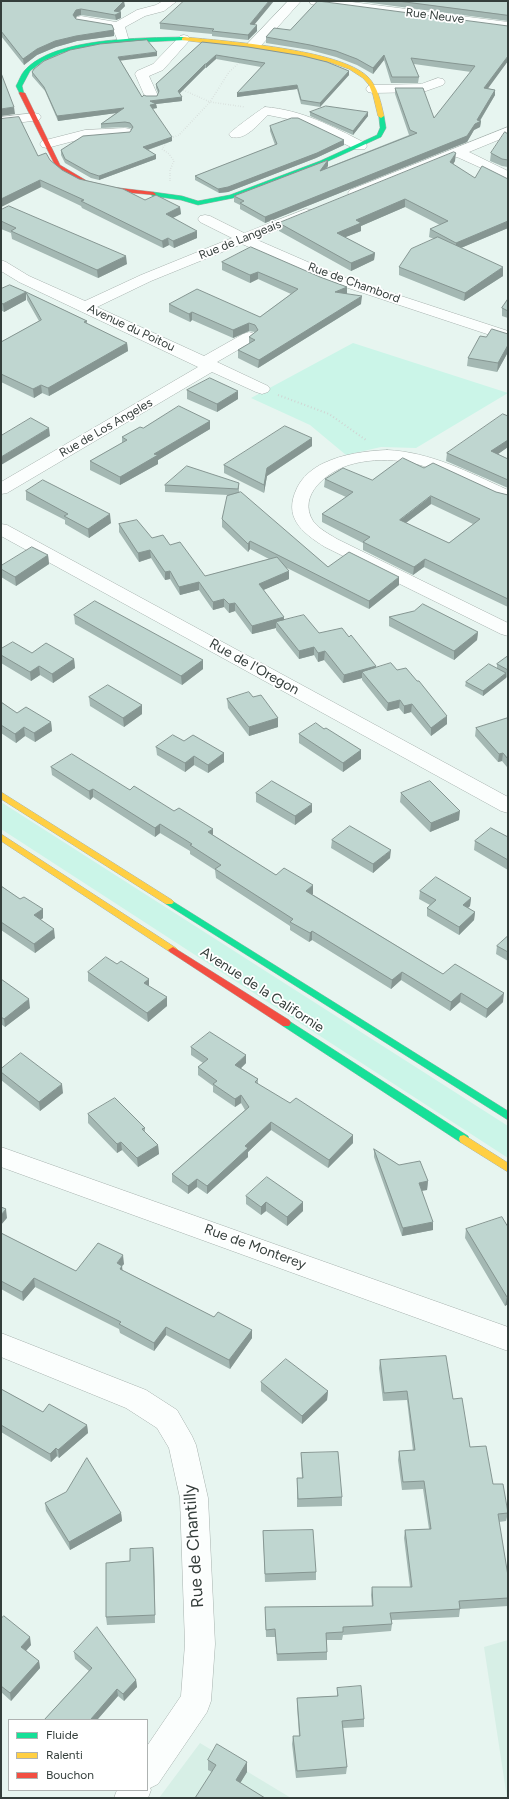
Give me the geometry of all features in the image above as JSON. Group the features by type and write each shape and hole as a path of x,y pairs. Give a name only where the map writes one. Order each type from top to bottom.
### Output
{"street":[{"path":"81,20 118,26 141,13 160,8 171,1"},
{"path":"253,46 295,1"},
{"name":"Rue Neuve","path":"315,1 508,26"},
{"path":"118,26 123,41"},
{"path":"148,91 142,74 158,67 184,39"},
{"path":"184,39 253,46 283,50 343,65 366,77 373,89 384,128 379,136 360,146 231,197 198,203 182,198 111,189 85,182 68,174 58,166 18,86 20,79 32,67 58,51 75,47 123,41 184,39"},
{"path":"373,89 423,88 438,82"},
{"path":"236,134 244,130 265,111 291,114 306,119 360,146"},
{"path":"1,121 34,117"},
{"path":"339,199 508,131"},
{"path":"47,144 86,134 124,132"},
{"path":"457,151 508,176"},
{"path":"198,203 199,210 204,220 204,225 228,245"},
{"name":"Rue de Langeais","path":"85,307 146,278 317,208"},
{"name":"Rue de Chambord","path":"204,220 233,232 243,239 335,279 508,336"},
{"name":"Avenue du Poitou","path":"1,265 17,282 85,307 268,392"},
{"name":"Rue de Los Angeles","path":"1,489 249,337"},
{"path":"508,497 427,462 399,456 381,456 350,460 333,465 312,478 303,491 300,505 303,519 313,531 331,543 508,630"},
{"path":"492,490 508,479"},
{"name":"Rue de l'Oregon","path":"1,529 508,806"},
{"name":"Avenue de la Californie","path":"1,795 508,1116"},
{"name":"Avenue de la Californie","path":"1,837 508,1168"},
{"name":"Rue de Monterey","path":"1,1157 508,1338"},
{"name":"Rue de Chantilly","path":"1,1345 136,1399 167,1419 182,1445 194,1498 200,1644 196,1701 148,1772"}],"path":[{"path":"182,198 180,192 170,183 170,170 174,161 169,154 162,149 170,140 179,135 210,102 229,72 253,46"},
{"path":"148,91 166,86 184,90 210,102 265,111"},
{"path":"162,139 170,140"},
{"path":"268,392 329,414 373,445 381,456"}],"shaded area":[{"path":"353,343 508,393 416,448 381,447 346,455 310,425 251,398"},
{"path":"1,802 508,1126 508,1158 1,829"},
{"path":"508,1640 508,1798 507,1798 484,1647"},
{"path":"200,1743 291,1798 159,1798"}],"building":[{"path":"1,1 124,1 114,11 121,12 115,15 81,9 76,10 73,15 76,19 112,25 114,30 55,41 37,49 23,59 1,31"},
{"path":"184,1 269,1 250,24 257,25 248,35 212,31 214,29 160,23"},
{"path":"318,1 508,26 508,56 484,88 495,90 477,120 481,121 475,124 467,136 265,217 240,203 244,201 234,196 328,160 320,171 417,133 410,130 395,88 423,88 434,118 475,66 411,58 419,77 392,77 384,55 373,68 357,59 336,51 266,37 274,28 290,30"},
{"path":"398,1 508,1 508,15"},
{"path":"147,40 157,52 118,57 142,97 144,95 157,96 159,91 156,84 202,42 248,47 303,56 327,62 349,71 320,103 301,100 297,85 237,93 265,63 216,55 178,91 182,97 150,101 156,104 150,105 172,137 143,147 156,155 99,176 90,173 65,159 61,150 83,136 130,132 133,127 130,123 101,124 124,108 57,116 44,87 32,72 44,61 70,50 100,44"},
{"path":"1,73 14,107 1,109"},
{"path":"326,106 368,112 353,131 310,112"},
{"path":"19,117 38,156 46,153 50,160 62,170 79,179 123,189 145,200 156,195 180,207 166,214 197,231 173,241 168,238 162,241 81,201 84,200 40,180 1,199 1,119"},
{"path":"292,118 298,118 344,140 317,153 228,187 218,189 195,176 277,144 270,126"},
{"path":"505,132 508,134 508,160 502,159 491,153"},
{"path":"454,152 456,153 450,162 475,178 482,166 508,179 508,221 456,243 430,229 448,221 405,199 356,220 361,223 337,233 375,253 351,263 279,223"},
{"path":"9,206 126,256 97,270 11,231 16,228 1,221 1,210"},
{"path":"438,237 503,267 465,293 399,267 411,249"},
{"path":"251,247 347,287 335,292 362,296 259,360 238,350 255,340 249,337 258,330 255,325 249,323 233,330 192,312 189,314 169,304 197,289 260,317 298,289 258,272 250,275 222,262"},
{"path":"10,285 26,292 3,304 1,303 1,289"},
{"path":"26,292 87,321 84,322 127,343 48,388 41,385 33,389 1,374 1,342 41,320"},
{"path":"508,299 508,311 502,308"},
{"path":"492,329 508,334 508,345 498,363 468,358 480,336 486,337"},
{"path":"210,378 238,391 217,404 187,390"},
{"path":"179,406 210,421 154,454 158,455 120,477 90,461 127,440 122,437 140,427 143,428"},
{"path":"503,414 508,416 508,440 491,451 508,459 508,480 447,453"},
{"path":"31,418 49,428 1,457 1,436"},
{"path":"285,426 312,438 267,468 264,485 224,465"},
{"path":"403,458 424,468 433,463 496,492 508,495 508,599 425,559 414,567 363,542 370,537 322,514 353,492 325,479 343,468 372,480","holes":["431,496 480,519 449,543 400,520"]},
{"path":"187,466 239,483 238,489 165,485"},
{"path":"43,480 110,514 88,529 64,516 68,514 26,491"},
{"path":"241,492 328,567 349,552 399,577 369,601 250,541 248,544 222,519 227,496"},
{"path":"137,520 152,538 163,535 170,545 180,542 205,576 277,557 289,571 259,584 284,617 252,626 235,603 229,604 224,599 213,602 199,582 179,587 170,571 165,572 150,550 138,553 119,524"},
{"path":"32,547 48,555 15,577 1,569 1,566"},
{"path":"95,601 203,660 181,676 74,615"},
{"path":"423,604 478,632 454,651 389,617 414,611"},
{"path":"304,615 319,633 342,628 349,637 351,635 376,666 344,675 325,651 318,653 314,647 299,651 276,622"},
{"path":"13,642 32,653 46,643 74,659 52,674 39,666 30,672 1,655 1,649"},
{"path":"508,656 508,670 497,664"},
{"path":"391,663 397,670 406,668 417,681 419,681 447,716 431,728 412,704 404,706 400,700 388,703 362,672"},
{"path":"489,664 506,673 483,691 466,682"},
{"path":"108,685 142,705 123,718 89,697"},
{"path":"249,692 253,697 261,695 278,718 249,727 227,699"},
{"path":"1,702 17,713 26,707 51,722 34,733 24,727 15,734 1,725"},
{"path":"508,718 508,759 503,753 499,754 476,728"},
{"path":"316,723 361,750 343,763 299,734"},
{"path":"173,735 184,741 193,735 224,753 208,765 194,756 185,763 156,747"},
{"path":"72,754 130,790 134,786 174,811 179,808 213,829 208,832 276,875 284,868 313,885 306,891 443,974 455,964 504,993 487,1009 461,993 451,1002 402,972 392,980 312,931 310,933 290,922 293,919 215,869 221,865 190,845 192,844 160,824 155,828 93,789 89,791 51,767"},
{"path":"272,781 312,804 295,816 256,793"},
{"path":"430,781 460,811 431,823 401,793"},
{"path":"350,826 391,850 373,864 332,840"},
{"path":"491,828 508,837 508,860 475,841"},
{"path":"436,877 471,898 463,905 475,912 459,927 427,908 436,900 420,891"},
{"path":"1,886 20,899 24,897 43,909 34,915 54,929 34,944 1,922"},
{"path":"508,936 508,952 497,946"},
{"path":"106,957 117,964 121,961 149,979 144,983 167,997 147,1013 88,972"},
{"path":"1,979 29,999 4,1019 1,1017"},
{"path":"210,1032 246,1055 235,1065 258,1079 255,1082 290,1103 296,1098 353,1135 329,1160 271,1122 245,1146 248,1148 207,1186 197,1179 188,1186 172,1174 249,1107 241,1095 235,1099 213,1084 217,1081 198,1067 208,1059 191,1047"},
{"path":"21,1053 62,1084 39,1102 1,1072 1,1069"},
{"path":"115,1098 145,1128 142,1129 158,1145 137,1158 121,1142 117,1144 88,1114"},
{"path":"374,1149 399,1165 420,1161 428,1181 419,1183 433,1222 403,1228"},
{"path":"267,1177 303,1202 287,1217 266,1202 261,1207 246,1196"},
{"path":"1,1207 6,1209 1,1215"},
{"path":"502,1217 508,1227 507,1297 466,1229"},
{"path":"1,1233 76,1271 98,1243 123,1255 117,1263 122,1266 120,1269 214,1317 218,1312 252,1330 229,1360 166,1327 154,1343 119,1324 121,1322 34,1278 22,1292 1,1281"},
{"path":"446,1356 453,1399 462,1398 470,1447 486,1446 493,1484 503,1484 508,1513 498,1514 508,1576 508,1598 459,1601 460,1609 390,1613 392,1624 343,1627 343,1632 326,1633 327,1652 277,1654 275,1629 266,1630 265,1607 373,1606 372,1587 412,1587 405,1530 431,1529 424,1481 403,1482 399,1451 415,1450 407,1391 384,1393 380,1360"},
{"path":"286,1359 328,1391 302,1416 261,1382"},
{"path":"1,1389 43,1412 49,1404 87,1425 58,1450 56,1448 50,1454 1,1425"},
{"path":"338,1452 342,1497 298,1499 297,1478 303,1478 301,1453"},
{"path":"87,1458 121,1513 69,1542 45,1503 66,1492"},
{"path":"313,1530 316,1572 265,1574 263,1531"},
{"path":"153,1548 155,1615 106,1617 106,1563 130,1561 130,1549"},
{"path":"4,1616 30,1637 21,1647 39,1661 10,1693 1,1686 1,1619"},
{"path":"97,1627 136,1680 123,1694 117,1689 91,1719 45,1719 92,1668 74,1652"},
{"path":"361,1686 364,1719 342,1721 347,1767 297,1771 293,1736 300,1736 297,1698 338,1696 337,1688"},
{"path":"217,1744 247,1762 236,1780 265,1798 195,1798 216,1765 208,1760"}],"traffic: fast":[{"path":"22,93 19,86 28,70 41,60 59,52 102,43 147,39 184,39"},
{"path":"153,194 182,198 198,203 231,197 322,162 379,136 383,128 381,116"},
{"path":"169,902 508,1116"},
{"path":"286,1023 464,1139"}],"traffic: slow":[{"path":"184,39 279,50 307,55 351,68 365,77 371,85 376,95 381,116"},
{"path":"1,795 169,902"},
{"path":"1,837 173,950"},
{"path":"464,1139 508,1168"}],"traffic: jam":[{"path":"22,93 58,166 85,182 111,189 153,194"},
{"path":"173,950 286,1023"}]}
